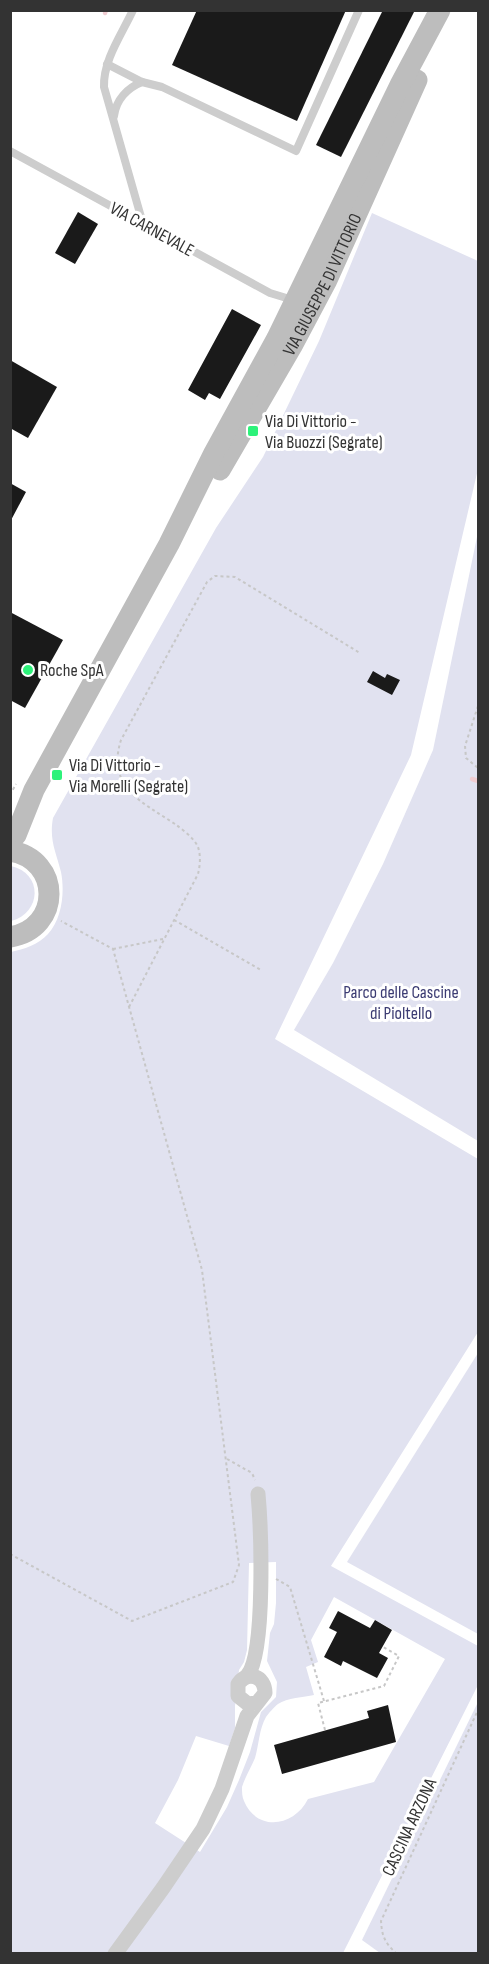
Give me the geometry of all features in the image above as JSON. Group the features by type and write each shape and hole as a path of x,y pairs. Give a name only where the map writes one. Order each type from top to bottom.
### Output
{"main road":[{"name":"VIA GIUSEPPE DI VITTORIO","path":"10,842 16,835 34,790 169,544 189,501 295,300 400,85 440,10"},
{"name":"VIA GIUSEPPE DI VITTORIO","path":"169,544 228,457 292,346 330,274 445,10"},
{"name":"VIA GIUSEPPE DI VITTORIO","path":"34,790 30,822 31,838 38,864 49,885 50,897 46,912"},
{"path":"10,851 23,854 38,864"},
{"path":"10,937 34,928 46,912"}],"street":[{"path":"115,1953 203,1829 222,1789 245,1721 265,1693 264,1685 254,1678 252,1670 256,1656 261,1571 258,1494"},
{"path":"245,1721 244,1709 237,1688 240,1680 254,1678"},
{"path":"240,1699 248,1704 257,1702"}],"lane":[{"path":"133,10 107,64 104,87 143,224"},
{"path":"107,64 142,82 162,87 296,152 359,10"},
{"path":"114,120 114,112 121,97 134,85 142,82"},
{"name":"VIA CARNEVALE","path":"10,151 270,293 295,300"},
{"path":"317,279 371,170 382,159"},
{"path":"295,300 306,294 312,286"}],"path":[{"path":"128,1007 198,874 200,854 197,846 180,828 127,789 117,768 117,755 121,740 207,582 215,576 235,577 360,652"},
{"path":"478,706 465,746 466,758 478,768"},
{"path":"46,912 113,949 164,939"},
{"path":"174,920 261,970"},
{"path":"10,1554 132,1621 233,1582 239,1565 202,1270 113,949"},
{"path":"226,1459 252,1473 258,1494"},
{"path":"261,1571 290,1587 324,1701"},
{"path":"326,1730 318,1703 384,1686 399,1656 383,1647"},
{"name":"CASCINA ARZONA","path":"397,1953 387,1945 382,1936 381,1921 478,1710"}],"green space":[{"path":"372,213 478,261 478,469 411,755 275,1039 478,1159 478,1332 331,1566 478,1646 478,1685 343,1953 11,1954 11,952 35,944 53,928 61,905 63,888 52,839 53,818 216,528 263,457 319,341","holes":["276,1562 276,1603 267,1661 277,1682 276,1697 261,1712 250,1752 239,1780 227,1807 200,1852 155,1823 178,1780 196,1736 229,1746 235,1728 239,1670 247,1650 249,1563","334,1597 445,1659 374,1782 308,1799 302,1808 285,1820 266,1821 250,1811 243,1799 242,1787 255,1758 267,1716 275,1706 282,1702 314,1695 306,1667 318,1662 311,1640"]},
{"name":"Parco delle Cascine di Pioltello","path":"478,532 478,1141 294,1030 333,963 383,864 433,750"},
{"path":"11,866 29,876 35,893 29,910 21,917 11,921"},
{"path":"478,1353 478,1634 347,1562"},
{"path":"478,1702 478,1953 380,1953 362,1940"}],"building":[{"path":"197,10 346,10 297,121 172,65"},
{"path":"383,10 415,10 341,157 316,145"},
{"path":"78,212 98,224 75,264 55,253"},
{"path":"232,309 261,325 220,399 209,393 205,400 188,390"},
{"path":"10,360 57,387 28,438 10,428"},
{"path":"10,483 26,492 10,522"},
{"name":"Roche SpA","path":"10,612 63,640 25,708 10,700"},
{"path":"373,671 385,678 387,674 400,680 392,695 367,682"},
{"path":"338,1611 370,1628 375,1620 392,1630 379,1653 388,1658 377,1678 343,1661 341,1666 324,1657 337,1632 329,1628"},
{"path":"388,1705 396,1742 282,1774 274,1745 369,1718 367,1711"}],"waterway":[{"path":"472,779 478,781"}],"place":[{"name":"Via Di Vittorio - Via Buozzi (Segrate)","path":"253,431"},
{"name":"Roche SpA","path":"28,670"},
{"name":"Via Di Vittorio - Via Morelli (Segrate)","path":"57,775"}]}
